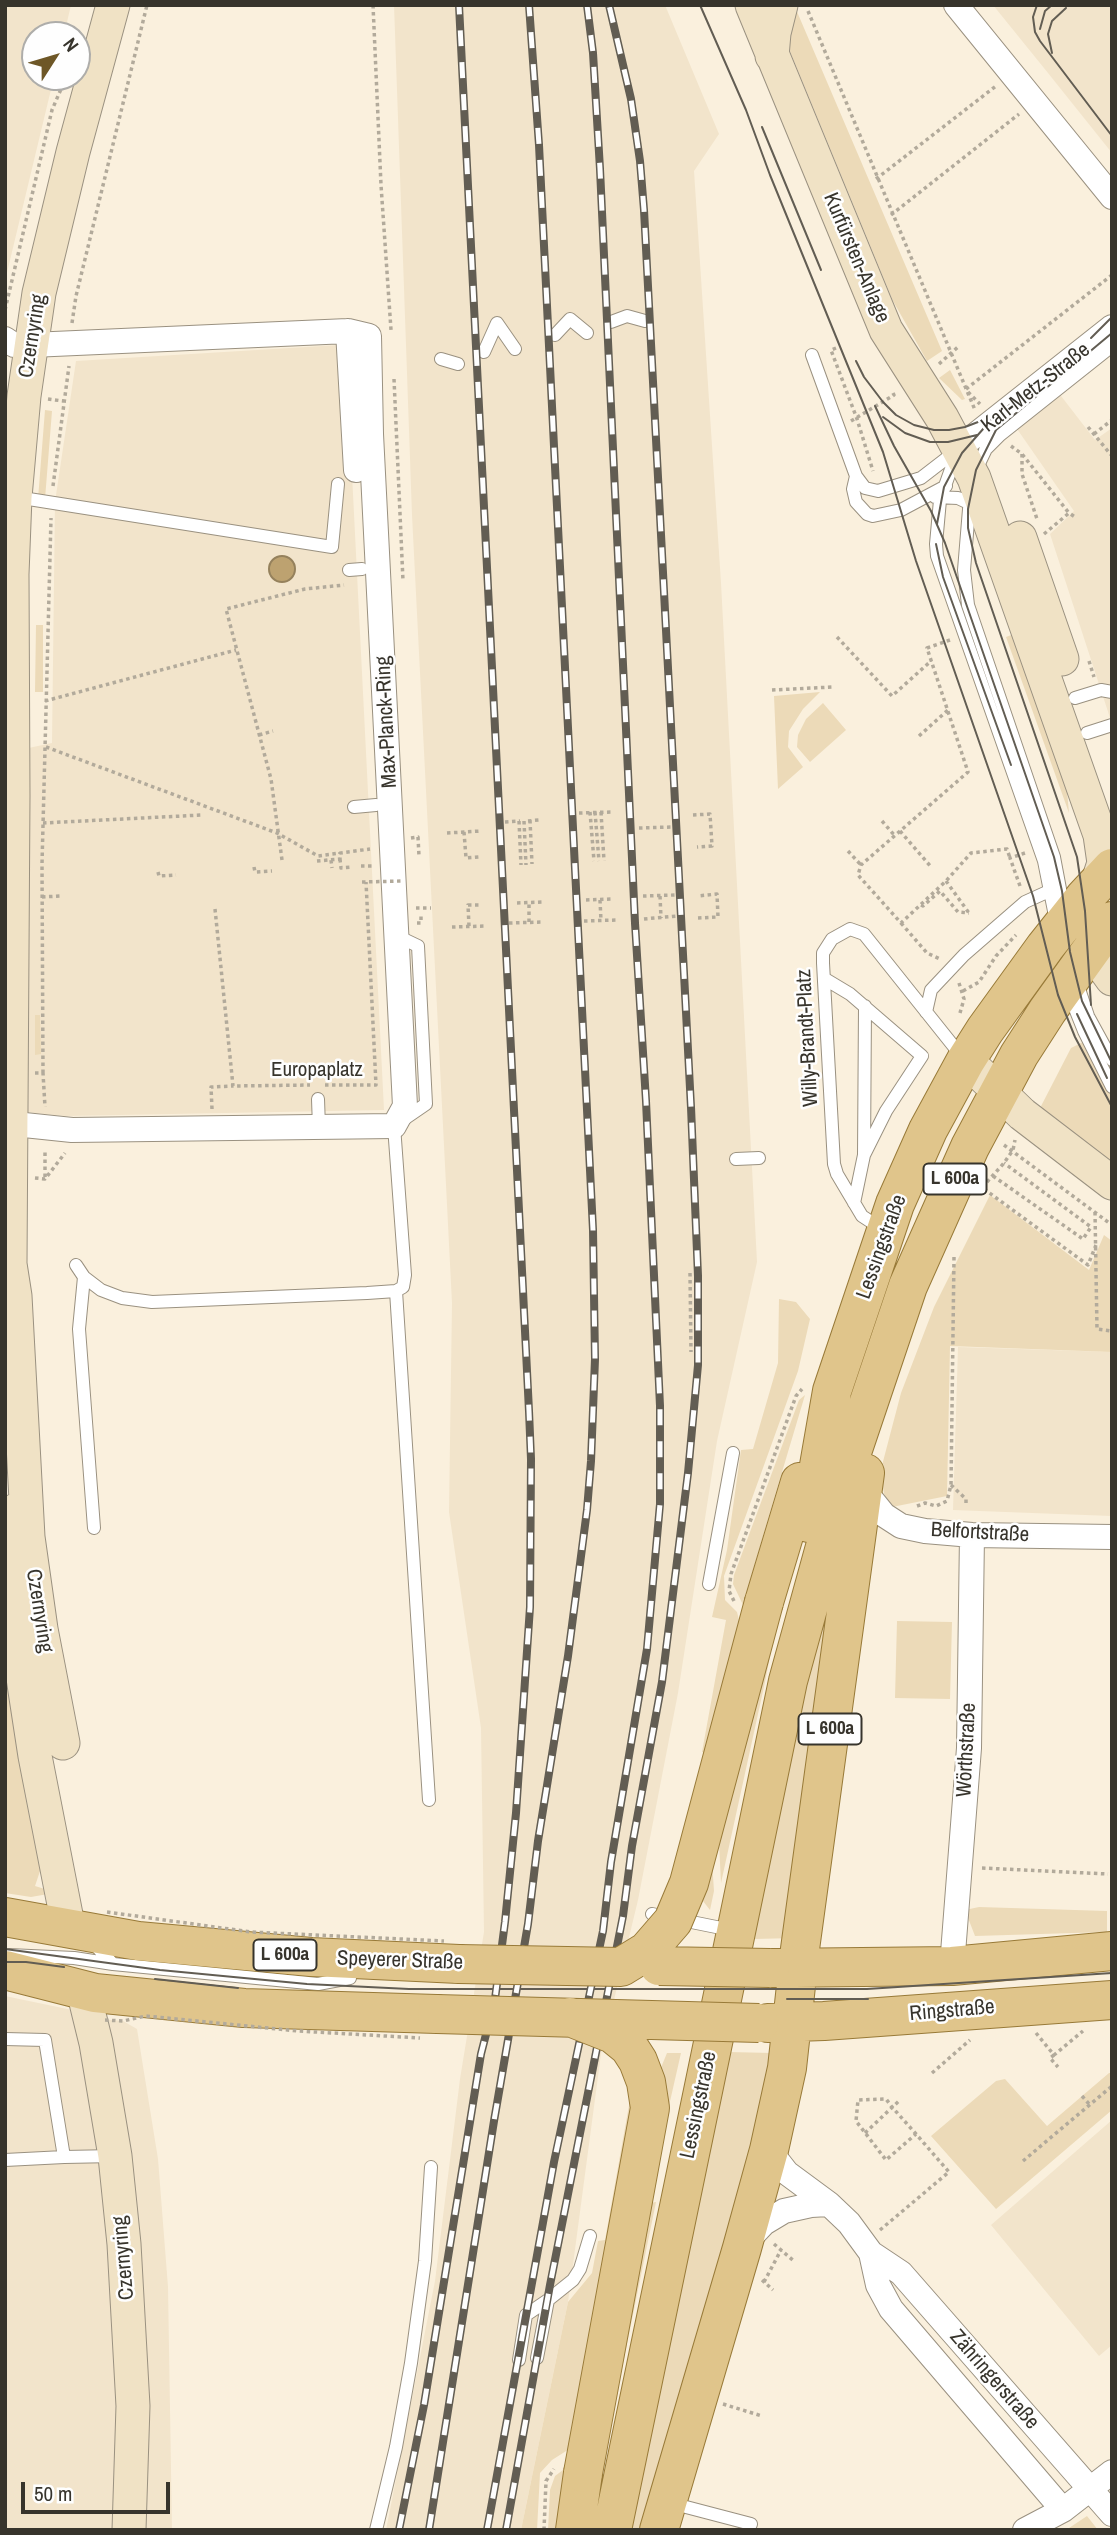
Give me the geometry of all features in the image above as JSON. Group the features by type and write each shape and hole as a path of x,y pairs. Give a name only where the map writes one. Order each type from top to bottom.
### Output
{"main road":[{"name":"Kurfürsten-Anlage","path":"764,8 772,58 886,330 978,490 1075,698 1100,729 1112,800"},
{"name":"Czernyring","path":"63,1743 41,1629 28,1537 15,1296 7,1269 10,1173 9,732 15,497 14,345 41,285 110,10"},
{"name":"Kurfürsten-Anlage","path":"978,490 1100,835 1104,863 1078,932"},
{"name":"Lessingstraße","path":"788,1681 805,1542 832,1391 886,1231 928,1130 975,1045 1078,932"},
{"name":"Lessingstraße","path":"612,2530 788,1681 844,1479 912,1277 970,1147 1078,932"},
{"path":"975,1045 998,1092 1037,1126 1112,1183"},
{"path":"886,1231 912,1277"},
{"name":"L 600a","path":"784,1969 874,1502 875,1384"},
{"name":"L 600a","path":"621,1967 647,1951 673,1921 682,1904 792,1504 832,1391"},
{"name":"Czernyring","path":"24,1477 5,1560 35,1756 86,1925"},
{"name":"Speyerer Straße","path":"5,1917 86,1925 138,1941 311,1957 456,1953 621,1967 784,1969"},
{"path":"5,1937 86,1925"},
{"path":"672,2518 698,2400 757,2245 769,2150 788,2068 775,2022 784,1969 952,1966 1097,1953"},
{"path":"5,1970 99,1992 244,2008 353,2013 775,2022"},
{"name":"Czernyring","path":"99,1992 96,2043 115,2156 124,2244 133,2406 130,2530"},
{"name":"Ringstraße","path":"775,2022 1101,2012"},
{"path":"570,2017 613,2034 629,2047 646,2082 650,2108 575,2530"}],"street":[{"path":"956,5 1112,197"},
{"name":"Karl-Metz-Straße","path":"978,490 996,429 1112,327"},
{"path":"14,345 348,331"},
{"name":"Max-Planck-Ring","path":"348,331 369,336 405,1106 394,1126 378,848 365,806 368,687 352,575 348,331"},
{"path":"8,1124 72,1130 394,1126"},
{"name":"Belfortstraße","path":"874,1502 901,1526 925,1531 972,1535 1112,1537"},
{"name":"Wörthstraße","path":"952,1966 969,1748 972,1535"},
{"name":"Zähringerstraße","path":"769,2150 787,2173 829,2204 849,2223 871,2253 901,2273 1112,2514"},
{"path":"757,2245 764,2223 784,2211 829,2204"},
{"name":"Zähringerstraße","path":"871,2253 878,2285 891,2309 1063,2510"},
{"path":"1025,2530 1063,2510 1112,2472"}],"lane":[{"path":"611,323 627,316 645,321"},
{"path":"555,335 570,319 587,333"},
{"path":"484,352 497,323 515,349"},
{"path":"996,429 1112,346"},
{"path":"812,355 856,476 860,484 874,491"},
{"path":"441,359 458,364"},
{"path":"856,476 853,489 856,502 873,516 901,510 925,499 978,490"},
{"path":"862,509 874,491 921,478 978,490"},
{"path":"921,478 978,490"},
{"path":"15,497 332,547 338,484"},
{"path":"978,490 964,570 968,605 1078,932 1088,1016 1112,1060"},
{"path":"978,490 937,516 937,556 1035,833 1078,932 1084,1031 1112,1087"},
{"path":"1075,698 1101,690 1112,692"},
{"path":"926,1012 932,990 964,955 1025,902 1078,932"},
{"name":"Willy-Brandt-Platz","path":"886,1231 862,1216 837,1174 833,1156 823,953 826,946 841,932 858,930 871,940 926,1012 975,1045"},
{"path":"825,979 850,993 922,1056 886,1111 864,1155"},
{"path":"854,1203 864,1155 865,1006"},
{"path":"318,1098 319,1127"},
{"path":"76,1265 84,1277 101,1290 122,1298 152,1302 396,1291 403,1287 405,1275 394,1126"},
{"path":"736,1159 759,1158"},
{"path":"84,1277 79,1329 94,1528"},
{"path":"396,1291 429,1800"},
{"path":"709,1584 733,1453"},
{"path":"652,1914 735,1931"},
{"path":"86,1925 99,1992"},
{"path":"391,1973 456,1953"},
{"path":"5,1956 74,1958 99,1992"},
{"path":"99,1992 318,1984 363,1976"},
{"path":"5,2039 45,2040 64,2157"},
{"path":"5,2160 115,2156"},
{"path":"376,2530 396,2447 411,2363 425,2260 431,2167"},
{"path":"519,2360 526,2315 573,2280 580,2269 590,2236"},
{"path":"537,2358 548,2300"},
{"path":"672,2518 751,2524 748,2530"}],"path":[{"path":"76,296 148,5"},
{"path":"807,5 965,390 1112,275"},
{"path":"876,178 1012,74"},
{"path":"5,310 52,110 60,91"},
{"path":"891,215 1034,102"},
{"path":"951,355 959,346"},
{"path":"836,348 831,350 857,419 874,491"},
{"path":"43,1073 43,823 51,502 63,401"},
{"path":"1094,434 1112,420"},
{"path":"1088,426 1112,456"},
{"path":"996,429 1006,443 1022,454 1075,517"},
{"path":"978,490 1069,513"},
{"path":"282,860 271,779 226,609 352,575"},
{"path":"837,637 892,696 932,661"},
{"path":"927,648 968,772 861,865 858,875 928,953 940,959"},
{"path":"46,701 236,650"},
{"path":"772,690 833,687"},
{"path":"919,736 948,710"},
{"path":"258,735 274,731"},
{"path":"45,746 277,833 317,858 340,859"},
{"path":"595,812 599,861"},
{"path":"579,813 612,812"},
{"path":"694,815 710,814 712,846 697,847"},
{"path":"43,823 202,815"},
{"path":"505,822 540,820"},
{"path":"525,821 526,864"},
{"path":"881,821 895,836"},
{"path":"639,828 656,830 672,827"},
{"path":"447,834 481,831"},
{"path":"900,831 932,868"},
{"path":"464,832 466,858 479,857"},
{"path":"410,838 418,837 419,856"},
{"path":"317,858 340,852 378,848"},
{"path":"901,923 946,881 971,853 1007,849 1012,858 1010,851"},
{"path":"848,851 861,865"},
{"path":"340,852 341,868 352,867"},
{"path":"331,860 332,868"},
{"path":"254,867 255,872 272,871"},
{"path":"158,872 159,876 176,875"},
{"name":"Europaplatz","path":"324,1085 376,1085 364,882 402,881"},
{"path":"921,905 930,903 940,891 958,912 969,914 946,881"},
{"path":"698,896 717,894 718,917 698,918"},
{"path":"643,896 675,895"},
{"path":"43,897 60,896"},
{"path":"660,896 661,918"},
{"path":"586,900 613,899"},
{"path":"600,900 601,920"},
{"path":"517,903 543,902"},
{"path":"529,903 529,922"},
{"path":"468,926 468,905 481,905"},
{"path":"215,909 233,1086"},
{"path":"644,919 677,916"},
{"path":"584,921 617,920"},
{"path":"509,923 544,922"},
{"path":"452,927 486,926"},
{"path":"963,991 979,982 996,956 1078,932"},
{"name":"Europaplatz","path":"211,1087 311,1086"},
{"path":"1096,1245 1087,1265 982,1188 1013,1150 1112,1225"},
{"path":"10,1173 45,1180 63,1153 77,1152"},
{"path":"993,1177 1083,1239 1091,1227 1004,1163"},
{"path":"1095,1212 1097,1329 1112,1331"},
{"path":"874,1502 925,1503 936,1506 947,1501 951,1485 954,1251"},
{"path":"691,1273 691,1352"},
{"path":"951,1485 966,1499 967,1505"},
{"path":"959,1867 1108,1874"},
{"path":"86,1925 251,1932 456,1953"},
{"path":"99,1992 123,2021 146,2016 298,2031 421,2038"},
{"path":"1058,2067 1050,2058 1101,2012"},
{"path":"1032,2029 1054,2055"},
{"path":"932,2073 978,2032"},
{"path":"1023,2161 1112,2086"},
{"path":"1082,2096 1090,2105"},
{"path":"881,2229 949,2172 886,2099 858,2100 856,2121 886,2160 916,2134"},
{"path":"865,2133 900,2100"},
{"path":"757,2245 781,2250 795,2262"},
{"path":"764,2282 781,2250"},
{"path":"698,2400 709,2400 761,2416"},
{"path":"544,2530 546,2481"}],"shaded area":[{"path":"5,5 71,5 67,21 21,21 21,91 51,91 5,281"},
{"path":"394,5 665,5 719,134 694,171 721,583 757,1262 717,1441 678,1693 638,1900 601,2054 568,2302 521,2530 386,2530 435,2281 460,2079 484,1932 481,1728 449,1512 452,1303 412,515"},
{"path":"993,5 1112,5 1112,153 1048,73"},
{"path":"795,7 942,351 927,361 893,301 789,49 790,26"},
{"path":"339,345 346,355 384,1110 66,1116 5,1110 5,753 52,743 55,502 76,361"},
{"path":"950,370 965,399 962,400 939,378"},
{"path":"1058,392 1095,440 1112,428 1112,724 1050,534 1074,511 1015,426"},
{"path":"45,410 52,411 45,499 38,499"},
{"path":"282,556 291,560 295,569 291,578 282,582 273,578 269,569 273,560"},
{"path":"36,625 43,625 43,692 35,692"},
{"path":"1014,634 1066,780 1069,813 1006,637"},
{"path":"820,692 803,709 789,731 788,747 803,767 778,789 774,696"},
{"path":"823,703 846,730 810,762 797,747 798,735 806,719"},
{"path":"35,1015 40,1015 41,1054 35,1055"},
{"path":"1083,1042 1112,1098 1112,1169 1038,1112 1071,1048"},
{"path":"990,1195 1089,1270 1104,1235 1112,1241 1112,1352 950,1346 947,1496 887,1508 880,1473 901,1393 934,1307"},
{"path":"779,1299 796,1302 810,1319 798,1371 724,1576 725,1600 737,1612 739,1620 706,1753 702,1752 726,1620 712,1617 727,1550 741,1450 753,1449 778,1363"},
{"path":"958,1347 1112,1352 1112,1516 953,1510"},
{"path":"805,1395 743,1605 733,1584 734,1575 799,1400"},
{"path":"839,1530 796,1938 754,1939 759,1905"},
{"path":"793,1538 765,1682 721,1883 718,1822"},
{"path":"897,1621 952,1622 950,1699 895,1698"},
{"path":"5,1670 42,1865 35,1886 48,1890 48,1894 31,1897 5,1893"},
{"path":"711,1847 714,1891 710,1910 699,1896"},
{"path":"979,1907 1107,1911 1107,1932 975,1936 965,1910"},
{"path":"5,1996 72,2010 100,2019 123,2021 137,2029 158,2159 168,2287 172,2530 5,2530"},
{"path":"728,2052 773,2053 772,2074 646,2530 631,2530"},
{"path":"667,2053 681,2053 656,2163 660,2070"},
{"path":"1112,2073 1112,2110 996,2209 931,2136 996,2081 1005,2079 1047,2126"},
{"path":"631,2094 632,2106 574,2446 552,2460 540,2473 537,2530 521,2530 568,2302 592,2273 598,2241 605,2240"},
{"path":"1112,2120 1112,2345 1099,2356 991,2225"},
{"path":"656,2202 601,2471 649,2203"},
{"path":"571,2464 560,2530 548,2530 550,2490 555,2476"},
{"path":"1087,2516 1098,2530 1066,2530"}],"tram line":[{"path":"700,5 746,110 883,452 916,561 1033,896 1058,995 1075,1037 1112,1107"},
{"path":"1037,5 1033,17 1035,32 1040,41 1112,136"},
{"path":"1040,29 1045,11 1052,5"},
{"path":"1052,53 1048,34 1052,21 1066,8"},
{"path":"762,127 821,270"},
{"path":"1091,338 1112,317"},
{"path":"1091,1005 1085,911 1077,857 976,563 968,528 968,509 976,470 996,430 1112,333"},
{"path":"856,361 864,377 883,402 896,415 914,425 934,430 949,430 991,417"},
{"path":"937,524 944,487 962,453 991,420 1012,403"},
{"path":"875,406 945,543 1054,857 1062,891 1070,952 1082,1001 1112,1063"},
{"path":"883,417 905,433 930,442 948,442 977,435"},
{"path":"936,544 943,577 1011,765"},
{"path":"1077,1014 1107,1078"},
{"path":"5,1949 160,1970 307,1984 409,1989 867,1989 1112,1973"},
{"path":"5,1962 64,1967"},
{"path":"155,1979 238,1988"},
{"path":"787,1999 868,1999"}],"railway":[{"path":"399,2530 424,2405 481,2054 495,1999 516,1813 530,1607 529,1411 459,5"},
{"path":"429,2530 528,1924 538,1841 568,1656 591,1461 595,1359 593,1230 539,145 529,5"},
{"path":"487,2530 554,2162 603,1931 611,1862 647,1649 660,1504 660,1406 646,1101 635,923 600,169 593,53 587,5"},
{"path":"506,2530 550,2285 623,1916 632,1846 662,1682 688,1473 698,1365 698,1276 691,1107 644,210 631,99 609,5"}]}
